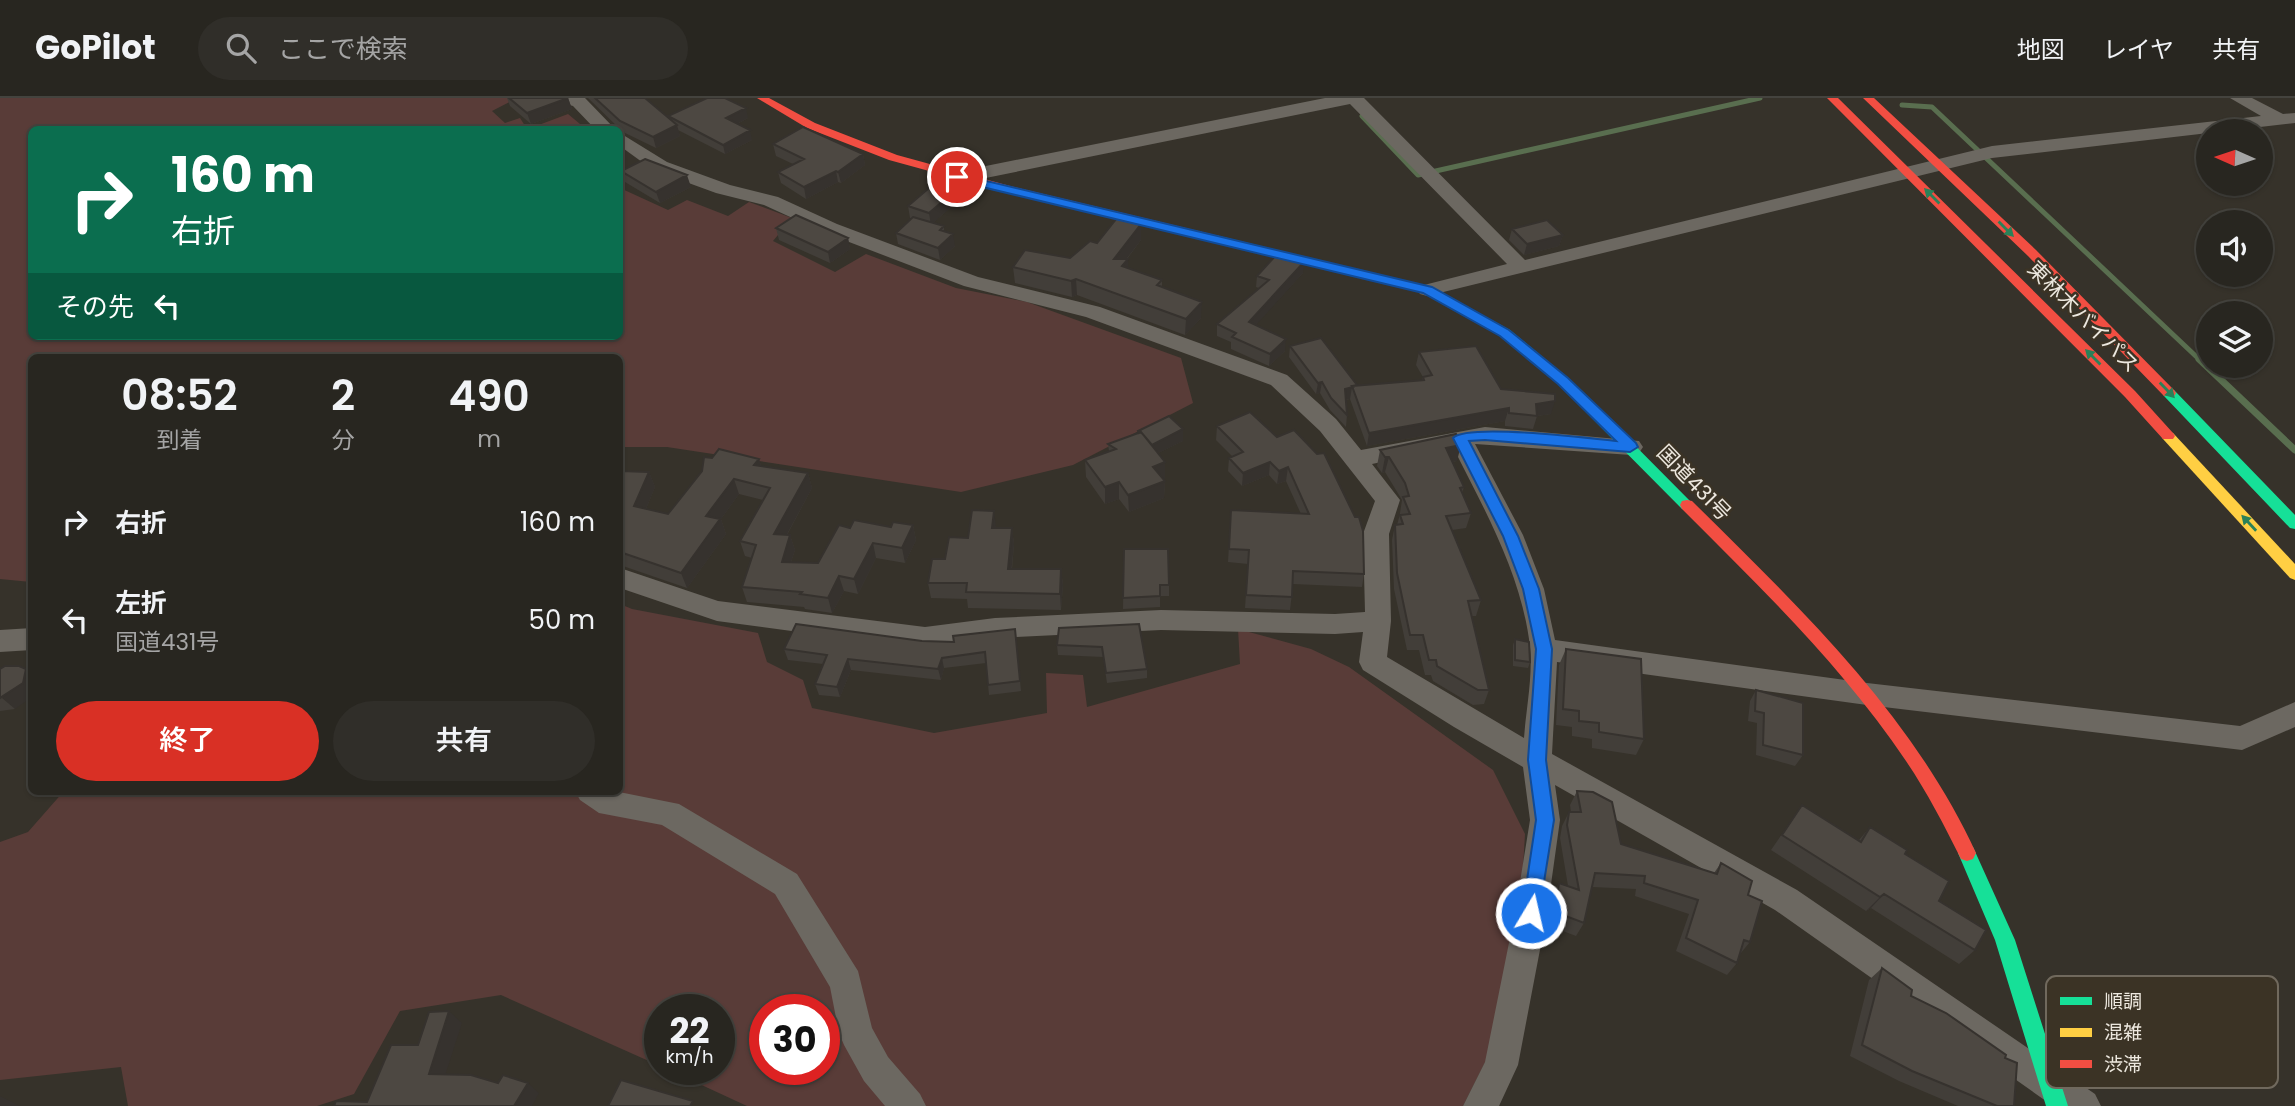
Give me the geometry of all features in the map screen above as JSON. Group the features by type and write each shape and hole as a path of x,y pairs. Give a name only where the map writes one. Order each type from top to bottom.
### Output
{"highway":[{"name":"国道431号","path":"762,98 780,110 891,158 957,177 1427,290 1505,333 1563,381 1630,447 1867,694 1903,743 1950,815 2005,940 2046,1071"},
{"name":"東林木バイパス","path":"1832,98 2130,394 2295,574"},
{"name":"東林木バイパス","path":"1868,98 1940,163 2161,384 2295,524"}],"street":[{"path":"566,98 579,102 603,126"},
{"path":"957,177 1352,98 1520,266"},
{"path":"2239,98 2290,122"},
{"path":"1427,290 1993,152 2290,122"},
{"path":"623,140 660,166 723,189 771,201 830,228 971,282 1093,312 1279,380 1328,425 1388,500 1376,534 1378,621 1373,662 1464,719 1786,900 2054,1096 2083,1106"},
{"path":"1355,458 1485,435 1630,447"},
{"path":"1460,438 1510,536 1531,589 1544,649 1537,760 1545,820 1531,913 1501,1065 1480,1106"},
{"path":"623,579 717,611 925,638 995,628 1161,620 1335,624 1378,621"},
{"path":"0,641 28,639"},
{"path":"1544,649 1867,694 2242,738 2295,714"},
{"path":"596,795 610,804 668,813 786,884 846,982 856,1033 876,1069 908,1106"}],"shaded area":[{"path":"0,98 517,98 492,111 505,123 520,118 525,126 28,126 28,340 623,340 623,189 668,210 687,200 728,216 749,202 792,218 773,241 835,272 866,254 956,288 1027,302 1181,358 1193,403 1073,465 961,492 667,447 623,447 623,354 28,354 28,582 0,579"},
{"path":"568,114 582,126 536,126"},
{"path":"623,605 758,633 767,662 803,680 812,708 934,733 1047,713 1046,673 1083,675 1087,707 1240,664 1238,629 1311,649 1349,667 1493,770 1525,834 1515,1003 1463,1106 747,1106 702,1085 735,1085 735,994 644,994 644,1059 501,995 400,1011 354,1094 317,1106 128,1106 121,1067 0,1080 0,842 28,832 60,795 623,795"}],"building":[{"path":"509,98 568,98 527,113"},
{"path":"595,98 645,98 677,125 653,137 620,121"},
{"path":"707,98 725,98 746,108 726,118 750,130 723,145 668,116"},
{"path":"803,127 863,154 838,172 804,187 778,172 804,159 773,144"},
{"path":"645,159 687,175 656,192 623,170"},
{"path":"936,182 957,189 929,213 908,206"},
{"path":"796,215 848,238 828,252 776,228"},
{"path":"913,217 944,226 940,230 953,234 938,248 896,233"},
{"path":"1117,218 1141,224 1114,259 1128,259 1122,266 1162,280 1157,285 1202,302 1186,319 1076,279 1071,281 1013,267 1025,250 1070,258 1090,241 1097,243"},
{"path":"1547,220 1563,235 1527,244 1512,229"},
{"path":"1277,254 1304,262 1249,322 1286,339 1270,354 1232,337 1236,333 1217,324 1269,280 1257,276"},
{"path":"1321,338 1357,385 1345,389 1347,415 1290,346"},
{"path":"1476,346 1501,389 1555,394 1555,401 1536,404 1537,416 1509,413 1509,408 1369,433 1352,386 1424,380 1423,377 1432,375 1419,352"},
{"path":"1250,412 1277,437 1294,430 1317,454 1324,453 1355,517 1359,517 1363,531 1364,574 1293,571 1292,597 1246,595 1249,550 1229,549 1231,510 1309,514 1288,467 1279,471 1270,462 1243,473 1229,458 1243,452 1217,426"},
{"path":"1169,416 1183,429 1152,445 1139,433 1138,431"},
{"path":"1141,432 1165,462 1153,467 1165,481 1128,495 1119,482 1105,487 1085,460 1116,449 1108,444"},
{"path":"1456,434 1461,445 1446,448 1464,487 1460,488 1471,513 1446,516 1481,600 1468,601 1489,690 1478,690 1437,666 1436,660 1429,660 1423,635 1410,635 1397,573 1395,525 1403,524 1400,515 1410,514 1403,497 1409,496 1405,483 1389,457 1385,457 1380,450"},
{"path":"719,449 759,459 754,465 808,473 774,534 790,535 782,562 818,563 839,525 850,528 854,520 891,527 893,522 913,525 902,548 873,543 854,579 839,576 828,598 800,594 802,592 742,587 756,545 740,541 770,488 734,479 706,516 720,519 681,573 623,553 623,471 649,472 634,506 668,514 702,471 704,457 712,458"},
{"path":"972,510 994,511 992,528 1012,528 1008,569 1061,569 1060,594 966,592 967,583 928,583 932,559 945,559 949,537 968,538"},
{"path":"1124,549 1168,549 1169,585 1160,585 1160,596 1123,598"},
{"path":"796,624 922,641 954,642 953,636 1015,629 1020,681 988,685 985,652 942,658 938,669 848,659 837,687 815,684 827,655 784,649"},
{"path":"1139,624 1147,669 1106,673 1102,647 1057,645 1059,628"},
{"path":"1515,639 1529,642 1530,662 1515,660"},
{"path":"1566,649 1641,659 1644,739 1599,732 1599,723 1579,721 1579,711 1563,709"},
{"path":"5,666 26,669 23,683 0,698 0,669"},
{"path":"1756,690 1803,703 1803,755 1763,745 1764,713 1755,711"},
{"path":"1577,791 1593,792 1612,802 1621,844 1717,874 1721,863 1752,881 1748,895 1762,901 1750,942 1744,940 1737,963 1686,938 1698,900 1644,883 1645,876 1595,873 1584,923 1555,912 1559,883 1579,890 1567,825 1569,812 1581,812"},
{"path":"1802,805 1861,842 1870,827 1907,850 1905,854 1949,881 1939,901 1986,930 1975,950 1884,894 1880,897 1782,835"},
{"path":"1882,968 1912,990 1911,996 1946,1013 2006,1055 2005,1058 2017,1063 2014,1106 1997,1106 1912,1071 1862,1045"},
{"path":"449,1011 429,1074 471,1075 498,1083 503,1075 528,1083 514,1106 334,1106 336,1101 367,1102 391,1045 418,1045 429,1012"},
{"path":"621,1080 693,1101 690,1106 608,1106"}],"waterway":[{"path":"1362,116 1418,175 1760,98"},
{"path":"1902,105 1932,107 2196,356"},
{"path":"2219,378 2295,450"}],"traffic: fast":[{"path":"1215,239 1427,290 1505,333 1563,381 1687,505"},
{"path":"2169,393 2295,524"},
{"path":"1967,853 2005,940 2046,1071"},
{"path":"2051,1088 2057,1106"}],"traffic: slow":[{"path":"2168,436 2295,574"}],"traffic: jam":[{"path":"762,98 811,126 893,157 1006,189 1215,239"},
{"path":"1832,98 2130,394 2168,436"},
{"path":"1868,98 2032,253 2169,393"},
{"path":"1687,505 1805,625 1879,710 1942,803 1967,853"}],"route":[{"path":"957,177 1427,290 1505,333 1563,381 1630,447 1485,435 1460,438 1510,536 1531,589 1544,649 1537,760 1545,820 1531,913"}]}
